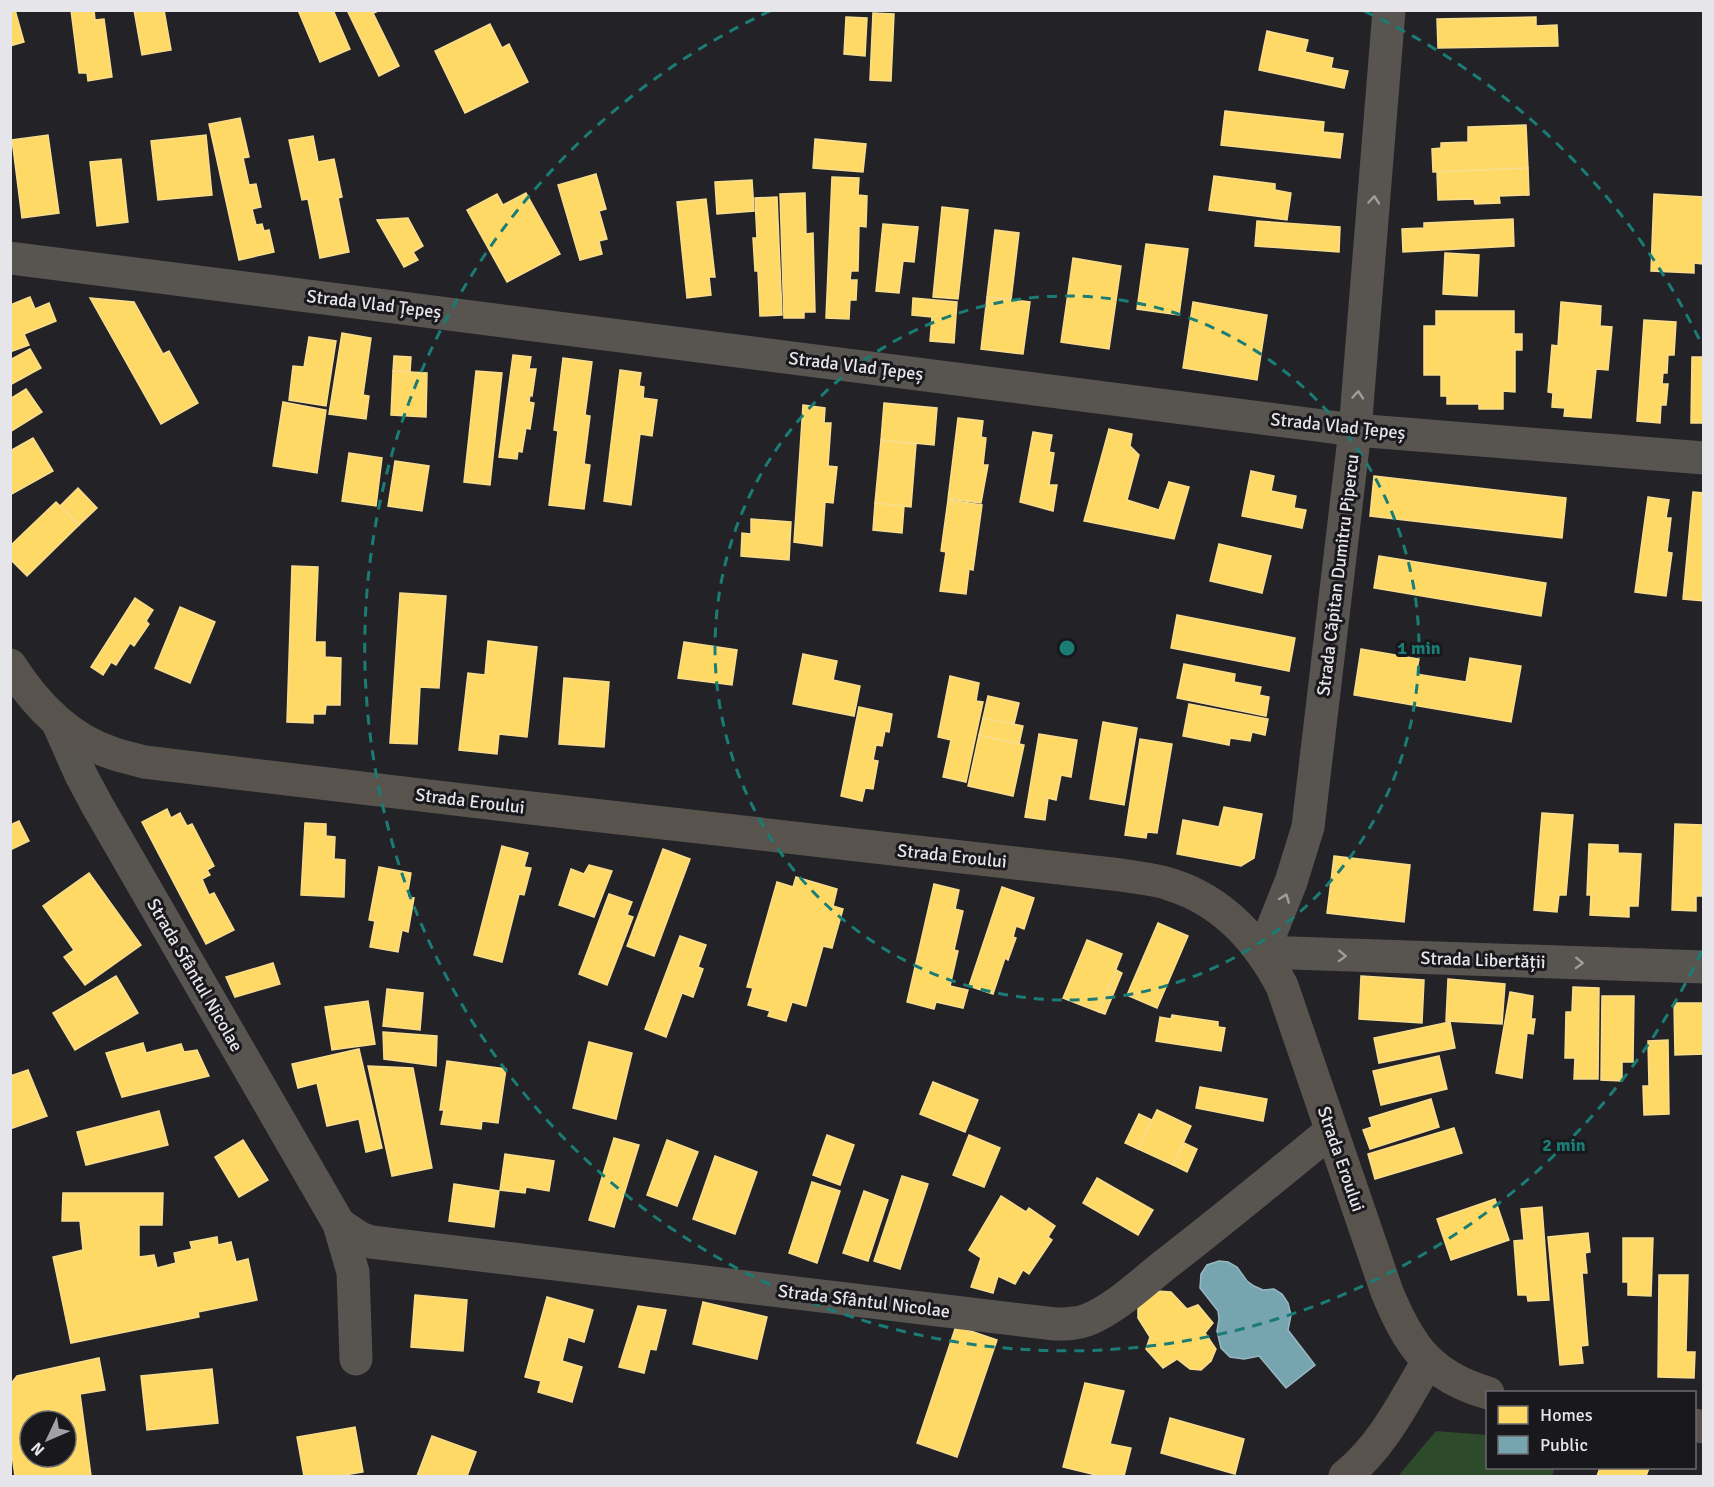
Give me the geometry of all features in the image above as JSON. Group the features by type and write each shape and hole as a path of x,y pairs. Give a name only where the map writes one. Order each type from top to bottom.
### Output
{"main road":[{"name":"Strada Eroului","path":"10,665 26,688 58,723 76,736 111,753 144,762 1121,875 1170,884 1202,897 1224,912 1245,931 1274,969 1286,996 1387,1292 1401,1324 1414,1346 1428,1361 1454,1381 1486,1392"},
{"path":"1345,1476 1378,1442 1428,1361"}],"street":[{"name":"Strada Căpitan Dumitru Pipercu","path":"1263,952 1291,882 1308,827 1355,430 1389,10"},
{"name":"Strada Vlad Țepeș","path":"10,258 1355,430 1704,459"},
{"name":"Strada Sfântul Nicolae","path":"58,723 97,805 339,1224 354,1272 356,1359"},
{"name":"Strada Libertății","path":"1263,952 1704,967"},
{"name":"Strada Sfântul Nicolae","path":"339,1224 360,1238 371,1242 1069,1324 1099,1315 1114,1304 1198,1240 1331,1131"}],"green space":[{"path":"1436,1431 1486,1435 1486,1469 1555,1469 1552,1476 1398,1476"}],"building: Homes":[{"path":"10,10 15,10 24,42 10,46"},
{"path":"71,10 94,10 95,20 104,19 112,77 88,81 87,73 79,73"},
{"path":"134,10 164,10 171,50 142,55"},
{"path":"298,10 333,10 350,49 320,62"},
{"path":"347,10 375,10 376,12 373,13 399,66 379,76"},
{"path":"873,13 894,14 891,81 870,80"},
{"path":"846,17 867,18 865,56 844,54"},
{"path":"1536,17 1536,26 1557,25 1558,46 1438,48 1437,19"},
{"path":"490,24 502,48 509,44 528,82 465,113 435,51"},
{"path":"1267,31 1308,40 1305,52 1333,58 1331,68 1348,71 1344,88 1259,70"},
{"path":"1225,111 1324,122 1323,132 1343,134 1340,158 1221,145"},
{"path":"240,118 249,157 243,158 249,185 256,184 261,207 252,209 256,225 262,224 264,231 269,230 274,252 239,260 209,124"},
{"path":"1526,125 1528,168 1433,172 1432,149 1441,148 1441,143 1468,142 1468,127"},
{"path":"48,135 59,213 22,218 12,140"},
{"path":"206,135 212,195 158,200 151,141"},
{"path":"313,136 318,162 334,159 342,197 338,198 349,252 320,258 308,199 302,200 289,140"},
{"path":"815,139 866,144 863,172 813,168"},
{"path":"121,159 128,222 97,226 90,162"},
{"path":"1528,168 1529,195 1499,196 1500,203 1475,204 1474,199 1438,200 1437,172"},
{"path":"596,174 606,209 599,211 607,239 599,241 602,254 580,260 558,185"},
{"path":"1214,176 1275,184 1275,190 1291,193 1287,220 1209,210"},
{"path":"832,177 859,178 858,195 867,196 866,227 859,226 858,271 851,271 850,280 857,280 856,300 850,300 849,319 826,318"},
{"path":"752,180 754,211 717,214 715,182"},
{"path":"526,193 560,254 507,282 467,210 497,194 503,205"},
{"path":"805,193 806,234 813,233 815,312 804,312 804,318 784,318 780,194"},
{"path":"1654,194 1704,197 1702,264 1694,263 1694,273 1651,271"},
{"path":"777,197 782,315 760,316 758,271 755,271 753,238 757,238 755,198"},
{"path":"706,199 715,277 709,277 711,295 687,298 677,202"},
{"path":"942,207 968,210 958,299 933,297"},
{"path":"408,218 423,246 413,252 418,260 404,267 377,220"},
{"path":"1513,219 1514,246 1403,252 1402,229 1424,228 1424,223"},
{"path":"1257,221 1340,227 1339,252 1255,246"},
{"path":"883,224 918,227 914,262 903,261 899,293 876,291"},
{"path":"995,230 1019,233 1011,300 987,297"},
{"path":"1146,244 1188,249 1179,315 1137,309"},
{"path":"1445,253 1479,255 1477,296 1443,294"},
{"path":"1073,258 1121,266 1109,349 1061,342"},
{"path":"30,297 35,309 49,303 56,321 24,334 29,345 10,352 10,305"},
{"path":"987,297 1030,302 1023,354 981,349"},
{"path":"90,298 134,302 163,354 169,351 198,403 161,424"},
{"path":"913,298 957,302 954,343 930,341 932,317 912,315"},
{"path":"1193,302 1267,315 1257,380 1183,368"},
{"path":"1561,302 1601,306 1600,326 1612,327 1608,370 1596,369 1591,418 1564,416 1565,408 1552,407 1553,393 1548,392 1552,345 1558,346"},
{"path":"1436,311 1514,311 1514,334 1522,334 1522,350 1515,350 1515,392 1503,391 1503,409 1479,409 1479,404 1447,404 1447,396 1441,396 1441,375 1424,375 1424,326 1436,326"},
{"path":"1644,320 1676,322 1674,355 1668,355 1667,373 1663,373 1662,384 1668,384 1666,405 1661,405 1660,423 1637,421"},
{"path":"342,333 371,338 363,395 369,396 366,419 329,414"},
{"path":"309,337 336,341 326,406 289,400 293,366 304,367"},
{"path":"30,349 41,368 10,385 10,360"},
{"path":"513,355 531,357 529,369 536,369 529,402 534,403 530,429 526,428 522,452 518,451 517,459 499,457"},
{"path":"394,356 411,357 410,372 393,371"},
{"path":"1692,357 1704,357 1704,423 1691,423"},
{"path":"563,358 592,362 585,415 590,416 584,464 590,465 584,509 549,505 558,431 554,430"},
{"path":"620,370 641,373 639,386 644,387 643,398 657,400 652,436 640,434 631,505 604,501"},
{"path":"393,371 427,373 426,417 391,415"},
{"path":"476,371 502,373 490,485 464,482"},
{"path":"26,389 42,412 10,432 10,399"},
{"path":"283,402 326,410 317,473 273,466"},
{"path":"884,403 937,408 934,445 881,440"},
{"path":"803,405 825,408 824,423 831,423 828,466 837,467 833,503 825,502 822,546 794,542"},
{"path":"958,418 983,421 981,437 986,438 983,465 988,465 981,503 948,499"},
{"path":"1109,429 1132,434 1130,446 1139,455 1127,500 1159,510 1169,482 1189,487 1174,539 1084,521"},
{"path":"1033,432 1052,435 1049,452 1054,453 1049,485 1057,485 1053,511 1020,502"},
{"path":"33,438 53,471 10,495 10,451"},
{"path":"881,440 916,444 911,507 875,503"},
{"path":"349,453 382,458 376,506 342,501"},
{"path":"395,461 429,466 422,511 388,506"},
{"path":"1251,471 1274,476 1271,491 1296,496 1294,508 1306,510 1302,528 1242,516"},
{"path":"1374,476 1566,498 1562,538 1370,516"},
{"path":"78,488 97,508 79,525 60,506"},
{"path":"1693,492 1704,493 1704,601 1683,599"},
{"path":"1648,497 1669,500 1666,518 1671,518 1667,552 1672,553 1666,596 1635,592"},
{"path":"948,500 982,505 973,570 969,569 966,594 940,591 946,552 941,551"},
{"path":"56,502 79,525 27,576 10,559 10,546"},
{"path":"875,503 904,506 902,533 873,530"},
{"path":"751,519 791,522 789,560 741,556 742,533 751,534"},
{"path":"1219,544 1271,556 1262,593 1210,581"},
{"path":"1379,556 1546,583 1541,616 1374,588"},
{"path":"292,566 318,567 315,642 325,642 325,657 341,658 340,705 326,705 325,714 313,714 313,723 287,722"},
{"path":"400,593 446,596 439,688 420,687 417,744 390,743"},
{"path":"135,598 153,610 146,621 149,624 134,646 130,643 116,665 111,662 103,675 91,667"},
{"path":"180,607 215,622 190,683 155,668"},
{"path":"1177,615 1295,638 1289,671 1171,648"},
{"path":"488,641 537,647 527,737 499,734 497,754 459,750 468,673 485,675"},
{"path":"684,642 737,650 732,685 678,678"},
{"path":"1361,649 1419,659 1416,674 1466,682 1470,658 1521,666 1511,722 1354,695"},
{"path":"803,654 837,661 833,680 860,686 854,716 793,704"},
{"path":"1184,664 1235,674 1234,682 1261,687 1259,695 1269,697 1266,716 1177,698"},
{"path":"950,676 979,683 976,701 983,702 966,782 943,777 951,740 938,737"},
{"path":"564,678 609,682 604,747 559,744"},
{"path":"988,696 1019,703 1014,724 983,718"},
{"path":"1189,704 1268,719 1265,735 1252,732 1250,741 1230,738 1229,745 1183,736"},
{"path":"859,707 892,714 889,732 885,731 882,746 876,745 873,760 878,761 873,789 865,788 862,801 841,796"},
{"path":"983,718 1023,726 1019,744 979,735"},
{"path":"1103,722 1137,728 1124,805 1090,799"},
{"path":"1039,734 1077,740 1071,777 1061,775 1056,800 1048,798 1045,820 1025,817"},
{"path":"979,735 1024,745 1013,796 968,786"},
{"path":"1140,739 1172,744 1157,833 1147,832 1146,838 1125,835"},
{"path":"1224,807 1262,814 1254,858 1241,866 1177,854 1183,820 1219,827"},
{"path":"167,809 171,818 180,813 187,826 192,824 214,866 207,870 210,875 202,879 209,895 214,893 234,930 206,944 142,822"},
{"path":"1542,813 1573,815 1566,895 1559,895 1557,912 1534,910"},
{"path":"19,821 29,841 10,850 10,825"},
{"path":"305,823 326,824 326,836 335,837 334,859 345,860 344,897 301,895"},
{"path":"1675,824 1704,825 1704,896 1696,896 1696,911 1672,910"},
{"path":"1589,844 1618,845 1618,853 1641,854 1638,906 1629,906 1629,917 1590,915 1591,895 1587,895"},
{"path":"502,846 528,853 524,867 531,868 524,895 519,894 502,962 474,955"},
{"path":"663,849 690,859 654,956 627,946"},
{"path":"1334,856 1410,865 1404,922 1327,913"},
{"path":"589,865 612,871 594,917 559,905 571,869 584,874"},
{"path":"379,867 411,873 407,897 414,898 408,932 402,930 398,952 370,947 375,921 369,920"},
{"path":"89,873 141,945 85,985 64,957 74,950 43,906"},
{"path":"796,877 837,889 833,906 843,909 832,948 823,946 806,1006 792,1002 786,1021 768,1016 770,1011 748,1005 753,988 747,987 777,882 793,887"},
{"path":"934,884 959,890 955,909 963,911 954,950 958,951 950,986 968,990 963,1008 936,1002 934,1009 907,1002"},
{"path":"1002,887 1034,898 1024,929 1016,926 1013,937 1016,938 1008,960 1005,958 993,994 969,986"},
{"path":"609,894 632,902 627,915 633,917 607,985 579,974"},
{"path":"1158,923 1188,936 1157,1008 1127,995"},
{"path":"680,936 706,945 698,967 703,969 693,997 682,993 666,1037 645,1029"},
{"path":"1087,940 1122,954 1099,1012 1063,998"},
{"path":"273,963 280,984 235,997 226,977"},
{"path":"1116,970 1122,973 1105,1014 1099,1012"},
{"path":"116,976 138,1013 75,1050 53,1013"},
{"path":"1361,976 1424,980 1422,1023 1359,1019"},
{"path":"1448,979 1505,984 1502,1024 1446,1021"},
{"path":"1573,987 1599,988 1598,1079 1574,1079 1575,1058 1565,1058 1566,1012 1572,1012"},
{"path":"387,989 423,993 420,1030 383,1026"},
{"path":"1510,992 1533,996 1531,1019 1535,1019 1533,1034 1527,1033 1522,1078 1496,1073"},
{"path":"1602,996 1634,996 1633,1062 1622,1062 1622,1081 1601,1080"},
{"path":"368,1001 375,1044 332,1050 325,1007"},
{"path":"1674,1003 1704,1003 1704,1054 1675,1055"},
{"path":"1172,1015 1218,1022 1218,1027 1225,1028 1221,1051 1156,1041 1160,1017 1171,1019"},
{"path":"1450,1022 1455,1048 1379,1063 1374,1038"},
{"path":"383,1032 437,1036 436,1066 384,1059"},
{"path":"1668,1040 1669,1114 1644,1115 1643,1086 1649,1086 1648,1041"},
{"path":"589,1042 632,1053 616,1119 573,1108"},
{"path":"143,1043 146,1053 181,1044 184,1052 197,1050 209,1076 122,1097 106,1053"},
{"path":"359,1049 382,1148 366,1152 359,1119 327,1126 317,1083 298,1088 292,1064"},
{"path":"1439,1056 1447,1089 1381,1105 1373,1071"},
{"path":"447,1061 506,1069 498,1123 482,1121 481,1129 441,1124 444,1110 440,1110"},
{"path":"368,1066 413,1068 432,1168 392,1176"},
{"path":"28,1070 47,1116 10,1129 10,1076"},
{"path":"933,1082 978,1100 965,1132 920,1114"},
{"path":"1200,1087 1267,1099 1263,1121 1196,1108"},
{"path":"1431,1099 1439,1127 1370,1149 1363,1130 1372,1127 1369,1118"},
{"path":"1157,1110 1191,1126 1173,1165 1138,1149"},
{"path":"159,1111 168,1145 86,1165 77,1132"},
{"path":"1139,1114 1152,1120 1138,1149 1125,1143"},
{"path":"1454,1128 1462,1153 1375,1179 1368,1154"},
{"path":"827,1135 854,1145 840,1185 813,1175"},
{"path":"969,1135 1000,1148 984,1187 953,1175"},
{"path":"614,1138 639,1145 614,1227 589,1220"},
{"path":"243,1140 268,1180 239,1197 215,1157"},
{"path":"667,1140 698,1152 677,1206 647,1195"},
{"path":"1184,1143 1197,1149 1187,1172 1173,1165"},
{"path":"505,1154 554,1161 549,1191 526,1187 525,1193 500,1190"},
{"path":"715,1156 757,1172 735,1234 693,1219"},
{"path":"902,1176 928,1184 900,1269 874,1261"},
{"path":"1097,1178 1153,1210 1138,1235 1083,1203"},
{"path":"812,1182 840,1191 817,1263 789,1253"},
{"path":"454,1184 499,1191 494,1227 449,1221"},
{"path":"864,1191 888,1200 868,1261 843,1253"},
{"path":"63,1193 163,1193 162,1225 139,1225 139,1257 154,1255 157,1268 176,1263 174,1253 192,1249 190,1242 217,1237 218,1245 231,1242 236,1262 248,1259 257,1300 198,1312 199,1317 71,1343 53,1257 83,1250 80,1221 62,1221"},
{"path":"1001,1196 1026,1212 1029,1208 1055,1226 1048,1237 1052,1240 1029,1274 1023,1270 1015,1284 998,1276 993,1293 971,1287 981,1258 969,1250"},
{"path":"1495,1199 1509,1240 1451,1260 1437,1219"},
{"path":"1542,1207 1549,1300 1528,1301 1527,1295 1518,1295 1514,1241 1524,1240 1521,1209"},
{"path":"1588,1233 1590,1252 1585,1253 1587,1273 1582,1273 1588,1345 1581,1346 1583,1363 1560,1365 1548,1237"},
{"path":"1623,1238 1653,1238 1651,1296 1628,1295 1628,1282 1623,1282"},
{"path":"1659,1275 1688,1275 1686,1352 1695,1352 1694,1378 1658,1377"},
{"path":"1157,1291 1171,1292 1187,1309 1198,1305 1213,1323 1205,1333 1216,1349 1211,1361 1201,1370 1190,1369 1177,1359 1163,1368 1146,1349 1150,1337 1138,1318 1138,1305"},
{"path":"415,1295 467,1300 463,1351 411,1347"},
{"path":"547,1297 593,1310 584,1342 568,1337 562,1361 582,1367 572,1402 538,1392 541,1381 525,1377"},
{"path":"703,1302 767,1317 757,1359 693,1344"},
{"path":"638,1306 666,1310 656,1350 650,1349 644,1373 619,1367"},
{"path":"956,1326 997,1340 957,1457 917,1443"},
{"path":"99,1358 105,1390 80,1394 91,1476 15,1476 10,1441 10,1385 17,1376"},
{"path":"212,1369 218,1423 147,1430 141,1376"},
{"path":"1085,1383 1124,1391 1110,1444 1131,1448 1124,1476 1100,1476 1063,1467"},
{"path":"1170,1418 1244,1439 1235,1474 1161,1453"},
{"path":"355,1427 363,1472 339,1476 304,1476 297,1437"},
{"path":"432,1436 476,1452 467,1476 417,1476"},
{"path":"1600,1469 1649,1469 1646,1476 1597,1476"}],"building: Public":[{"path":"1219,1261 1228,1262 1237,1267 1247,1281 1254,1286 1263,1290 1274,1289 1282,1294 1288,1303 1291,1315 1288,1330 1315,1365 1286,1388 1259,1356 1244,1359 1230,1357 1221,1348 1217,1331 1218,1311 1200,1288 1201,1274 1207,1265"}]}
